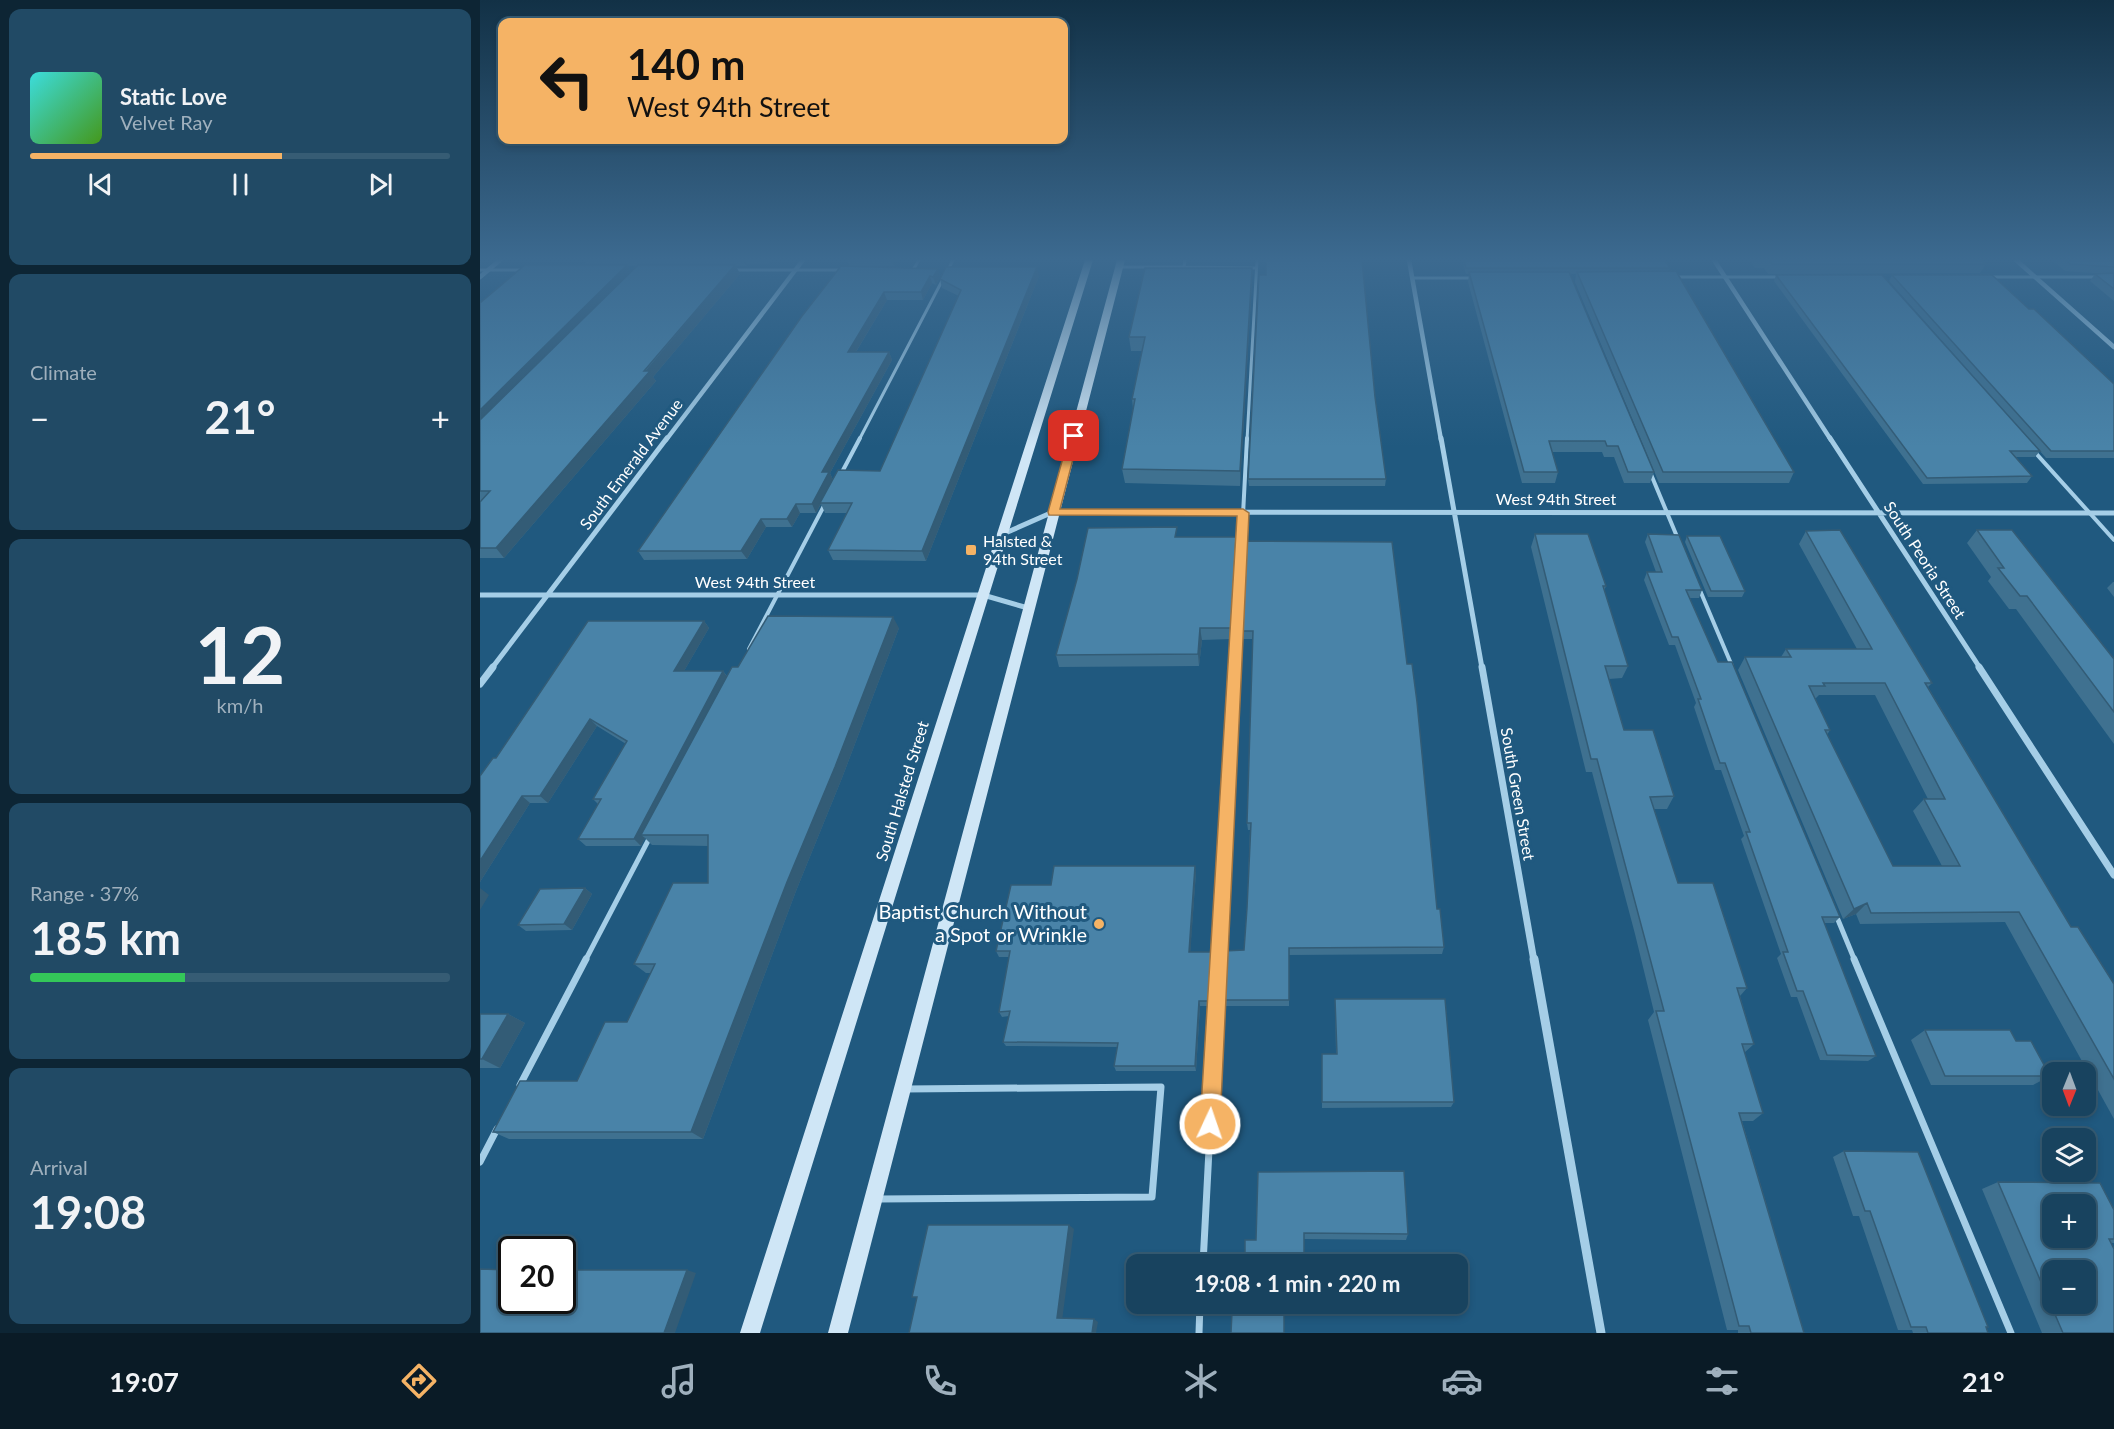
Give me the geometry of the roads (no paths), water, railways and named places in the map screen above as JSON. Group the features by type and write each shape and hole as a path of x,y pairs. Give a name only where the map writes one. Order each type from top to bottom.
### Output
{"main road":[{"name":"South Halsted Street","path":"750,1333 1069,322"},
{"path":"838,1333 1104,322"}],"street":[{"name":"South Emerald Avenue","path":"480,684 756,322"},
{"name":"South Green Street","path":"1420,322 1601,1333"},
{"name":"South Peoria Street","path":"1754,322 2114,875"},
{"path":"2086,322 2114,347"},
{"name":"West 94th Street","path":"1002,534 1053,512 2114,513"},
{"name":"West 94th Street","path":"480,595 983,595 1028,608"}],"lane":[{"path":"840,476 921,322"},
{"path":"1204,1254 1253,322"},
{"path":"2030,446 2114,540"},
{"path":"1647,465 1680,544"},
{"path":"745,656 829,496"},
{"path":"1694,577 1735,675"},
{"path":"519,1088 651,835"},
{"path":"1832,906 2011,1333"},
{"path":"873,1199 1152,1197 1161,1088 902,1089"},
{"path":"480,1162 502,1119"},
{"path":"1199,1333 1200,1314"}],"place":[{"name":"Halsted & 94th Street","path":"971,550"},
{"name":"Baptist Church Without a Spot or Wrinkle","path":"1099,924"}]}
